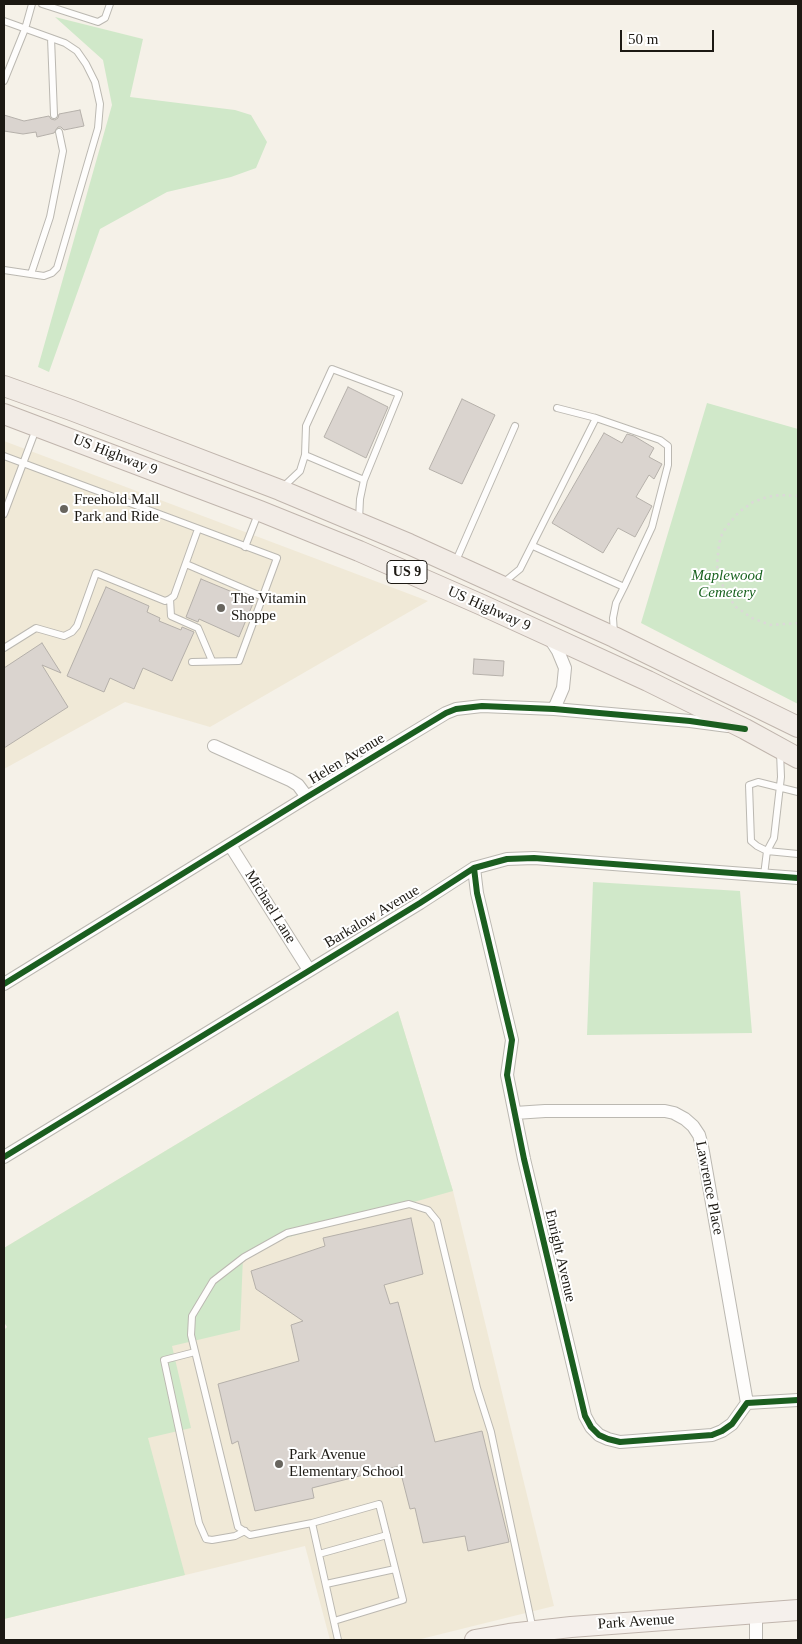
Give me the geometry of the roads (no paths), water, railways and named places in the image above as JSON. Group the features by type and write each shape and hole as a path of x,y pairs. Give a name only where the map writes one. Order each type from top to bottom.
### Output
{"highway":[{"name":"US Highway 9","path":"4,386 280,490 455,564 614,637 798,727"},
{"name":"US Highway 9","path":"4,414 260,511 359,551 648,681 745,729 798,758"}],"main road":[{"name":"Park Avenue","path":"475,1640 542,1635 756,1612 798,1610"}],"street":[{"path":"548,635 558,651 565,668 563,688 554,709"},
{"name":"Helen Avenue","path":"4,984 307,797 456,709 482,706 554,709 690,721 745,729"},
{"path":"214,746 290,780 298,785 307,797"},
{"name":"Michael Lane","path":"230,845 309,970"},
{"name":"Barkalow Avenue","path":"4,1157 474,868 507,859 534,858 798,878"},
{"name":"Enright Avenue","path":"474,868 512,1040 507,1075 585,1416 591,1427 599,1434 620,1442 712,1435 732,1424 747,1402"},
{"name":"Lawrence Place","path":"515,1113 544,1111 665,1111 674,1113 693,1126 699,1135 702,1146 747,1402"},
{"path":"747,1402 798,1400"},
{"path":"756,1612 756,1640"}],"lane":[{"path":"4,82 32,4"},
{"path":"42,4 98,22 105,18 110,4"},
{"path":"4,21 65,43 77,51 95,82 100,104 98,128 57,268 52,273 44,276 4,270"},
{"path":"51,38 54,115"},
{"path":"31,274 50,216 63,151 59,132"},
{"path":"280,490 300,471 305,455 306,426 332,369 399,394 364,480 360,499 359,524"},
{"path":"557,408 596,418 656,438 666,443 669,450 668,465 652,527 616,603 613,618 614,637"},
{"path":"501,585 520,569 596,418"},
{"path":"4,514 37,425"},
{"path":"455,564 514,426"},
{"path":"305,455 364,480"},
{"path":"4,456 277,558 239,661 192,662"},
{"path":"244,547 260,511"},
{"path":"4,648 36,628 64,636 69,635 77,626 96,574 165,601 170,599 174,596 198,529"},
{"path":"533,546 624,587"},
{"path":"186,564 263,597"},
{"path":"170,599 171,616 198,628 212,662"},
{"path":"764,875 767,851 774,838 782,777 780,748"},
{"path":"798,792 758,782 749,785 751,841 756,846 767,851 798,854"},
{"path":"334,1621 403,1600 379,1504 312,1523 250,1534 238,1527 191,1336 192,1316 213,1281 244,1257 287,1232 409,1204 428,1210 437,1221 477,1388 491,1432 542,1635"},
{"path":"195,1352 164,1360 201,1530 206,1539 212,1540 235,1536 245,1531"},
{"path":"312,1523 338,1640"},
{"path":"319,1554 387,1535"},
{"path":"326,1584 395,1569"}],"place":[{"name":"Freehold Mall Park and Ride","path":"64,509"},
{"name":"The Vitamin Shoppe","path":"221,608"},
{"name":"Park Avenue Elementary School","path":"279,1464"}],"park label":[{"name":"Maplewood Cemetery","path":"727,584"}]}
